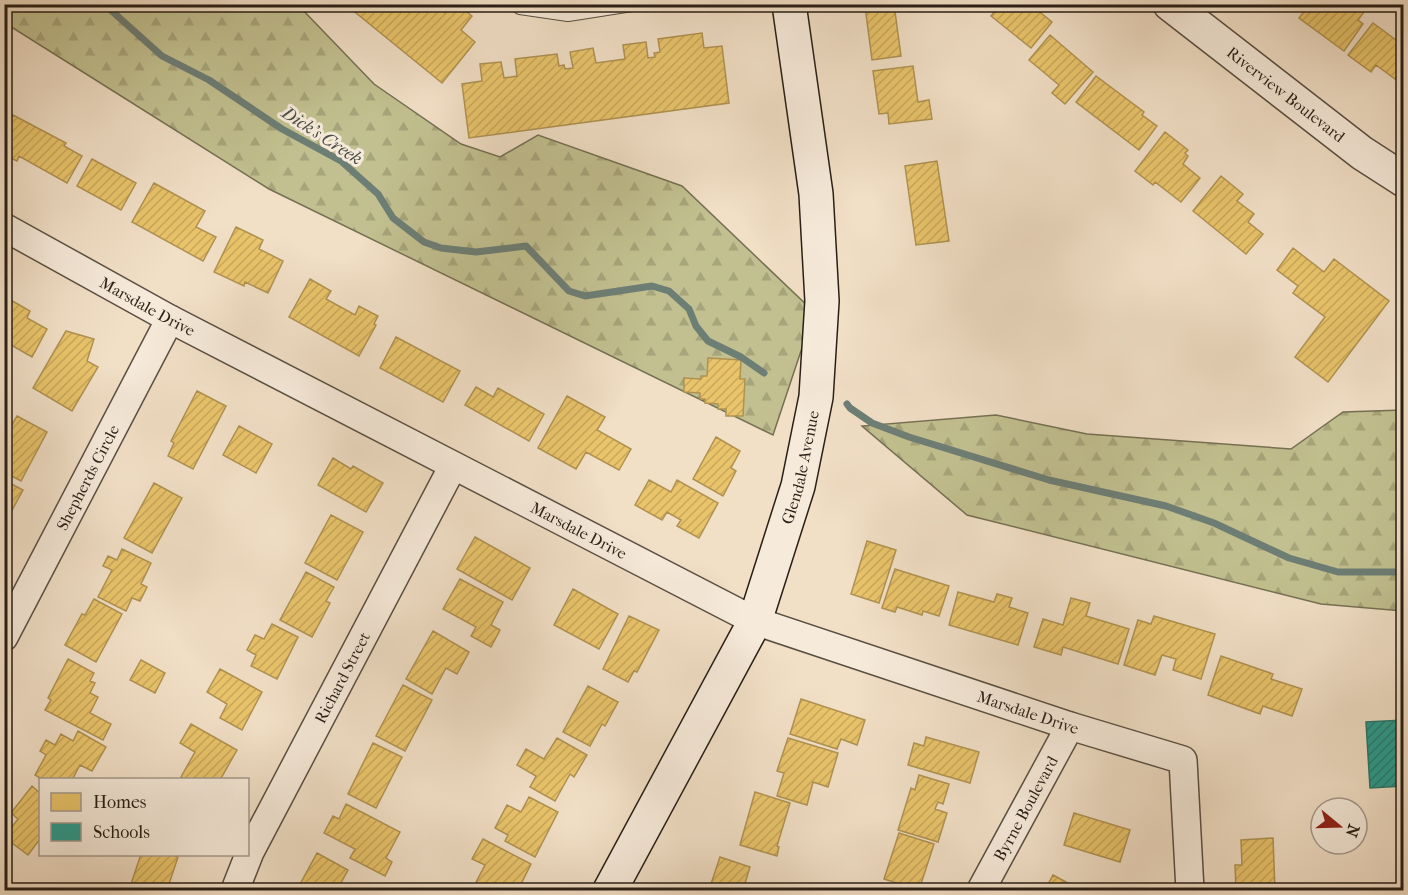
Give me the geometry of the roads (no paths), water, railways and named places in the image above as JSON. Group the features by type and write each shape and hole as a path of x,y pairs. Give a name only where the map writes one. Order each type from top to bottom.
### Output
{"main road":[{"name":"Glendale Avenue","path":"610,891 755,621 798,486 816,396 822,301 816,194 789,4"},
{"name":"Riverview Boulevard","path":"1170,4 1362,153 1404,180"}],"street":[{"name":"Marsdale Drive","path":"4,227 170,318 755,621 1070,726 1183,760 1190,891"},
{"name":"Shepherds Circle","path":"4,637 170,318"},
{"name":"Richard Street","path":"249,852 453,466"},
{"name":"Byrne Boulevard","path":"981,891 1070,726"},
{"name":"Richard Street","path":"235,891 248,856"}],"lane":[{"path":"516,4 520,7 568,14 632,4"}],"waterway":[{"name":"Dick's Creek","path":"104,4 162,56 209,80 282,129 341,161 378,194 393,218 424,242 441,248 476,252 526,246 569,291 585,296 652,286 669,291 689,309 696,326 708,341 741,357 764,373"},
{"path":"847,404 872,423 909,437 1049,480 1166,506 1214,523 1289,558 1338,572 1404,572"}]}
